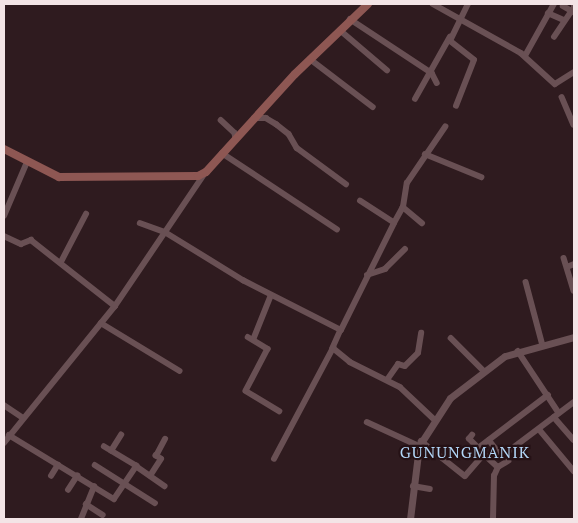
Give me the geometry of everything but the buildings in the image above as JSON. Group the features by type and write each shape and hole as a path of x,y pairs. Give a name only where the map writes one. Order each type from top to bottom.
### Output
{"main road":[{"path":"4,149 52,175 71,178 189,177 206,172 310,59 350,19 368,4"}],"street":[{"path":"433,4 525,56 555,84 574,72"},
{"path":"415,99 432,73 468,4"},
{"path":"525,56 554,4"},
{"path":"554,37 573,9 563,6"},
{"path":"548,13 564,20"},
{"path":"350,19 432,73 437,83"},
{"path":"456,106 474,60 450,41 459,20"},
{"path":"340,30 387,70"},
{"path":"310,59 373,107"},
{"path":"562,97 574,125"},
{"path":"254,118 266,118 276,124 289,134 297,148 346,184"},
{"path":"221,120 235,133 236,139"},
{"path":"274,459 289,438 300,416 304,398 333,348 367,276 403,207 407,183 445,127"},
{"path":"222,153 337,229"},
{"path":"425,154 481,177"},
{"path":"4,216 26,162"},
{"path":"4,443 22,417 115,306 206,172"},
{"path":"360,201 394,223"},
{"path":"403,207 422,223"},
{"path":"61,262 86,214"},
{"path":"140,223 165,232 271,295 341,330"},
{"path":"4,236 21,244 31,240 115,306"},
{"path":"367,276 385,268 405,249"},
{"path":"564,258 574,291"},
{"path":"567,267 574,264"},
{"path":"526,282 543,346"},
{"path":"271,295 251,339 268,349 246,391 280,411"},
{"path":"101,323 180,371"},
{"path":"387,380 398,364 405,366 418,353 421,333"},
{"path":"410,519 420,444 434,419 450,398 483,370 518,352 574,337"},
{"path":"450,338 483,370"},
{"path":"333,348 350,362 400,387 434,419"},
{"path":"518,352 548,395 557,415 574,440"},
{"path":"481,446 548,395"},
{"path":"488,440 500,454 505,454 572,404 574,411"},
{"path":"4,405 22,417"},
{"path":"367,422 420,444 465,476 484,454"},
{"path":"539,429 574,471"},
{"path":"10,435 114,499 136,466"},
{"path":"111,451 121,435"},
{"path":"472,435 469,439 498,467"},
{"path":"150,476 161,459 156,456 165,439"},
{"path":"104,447 166,486"},
{"path":"493,519 494,476 498,467 508,461"},
{"path":"51,476 58,465"},
{"path":"96,465 155,502"},
{"path":"68,490 76,476"},
{"path":"413,486 430,489"},
{"path":"81,519 94,487"},
{"path":"86,504 103,515"}],"district":[{"name":"GUNUNGMANIK","path":"465,452"}]}
